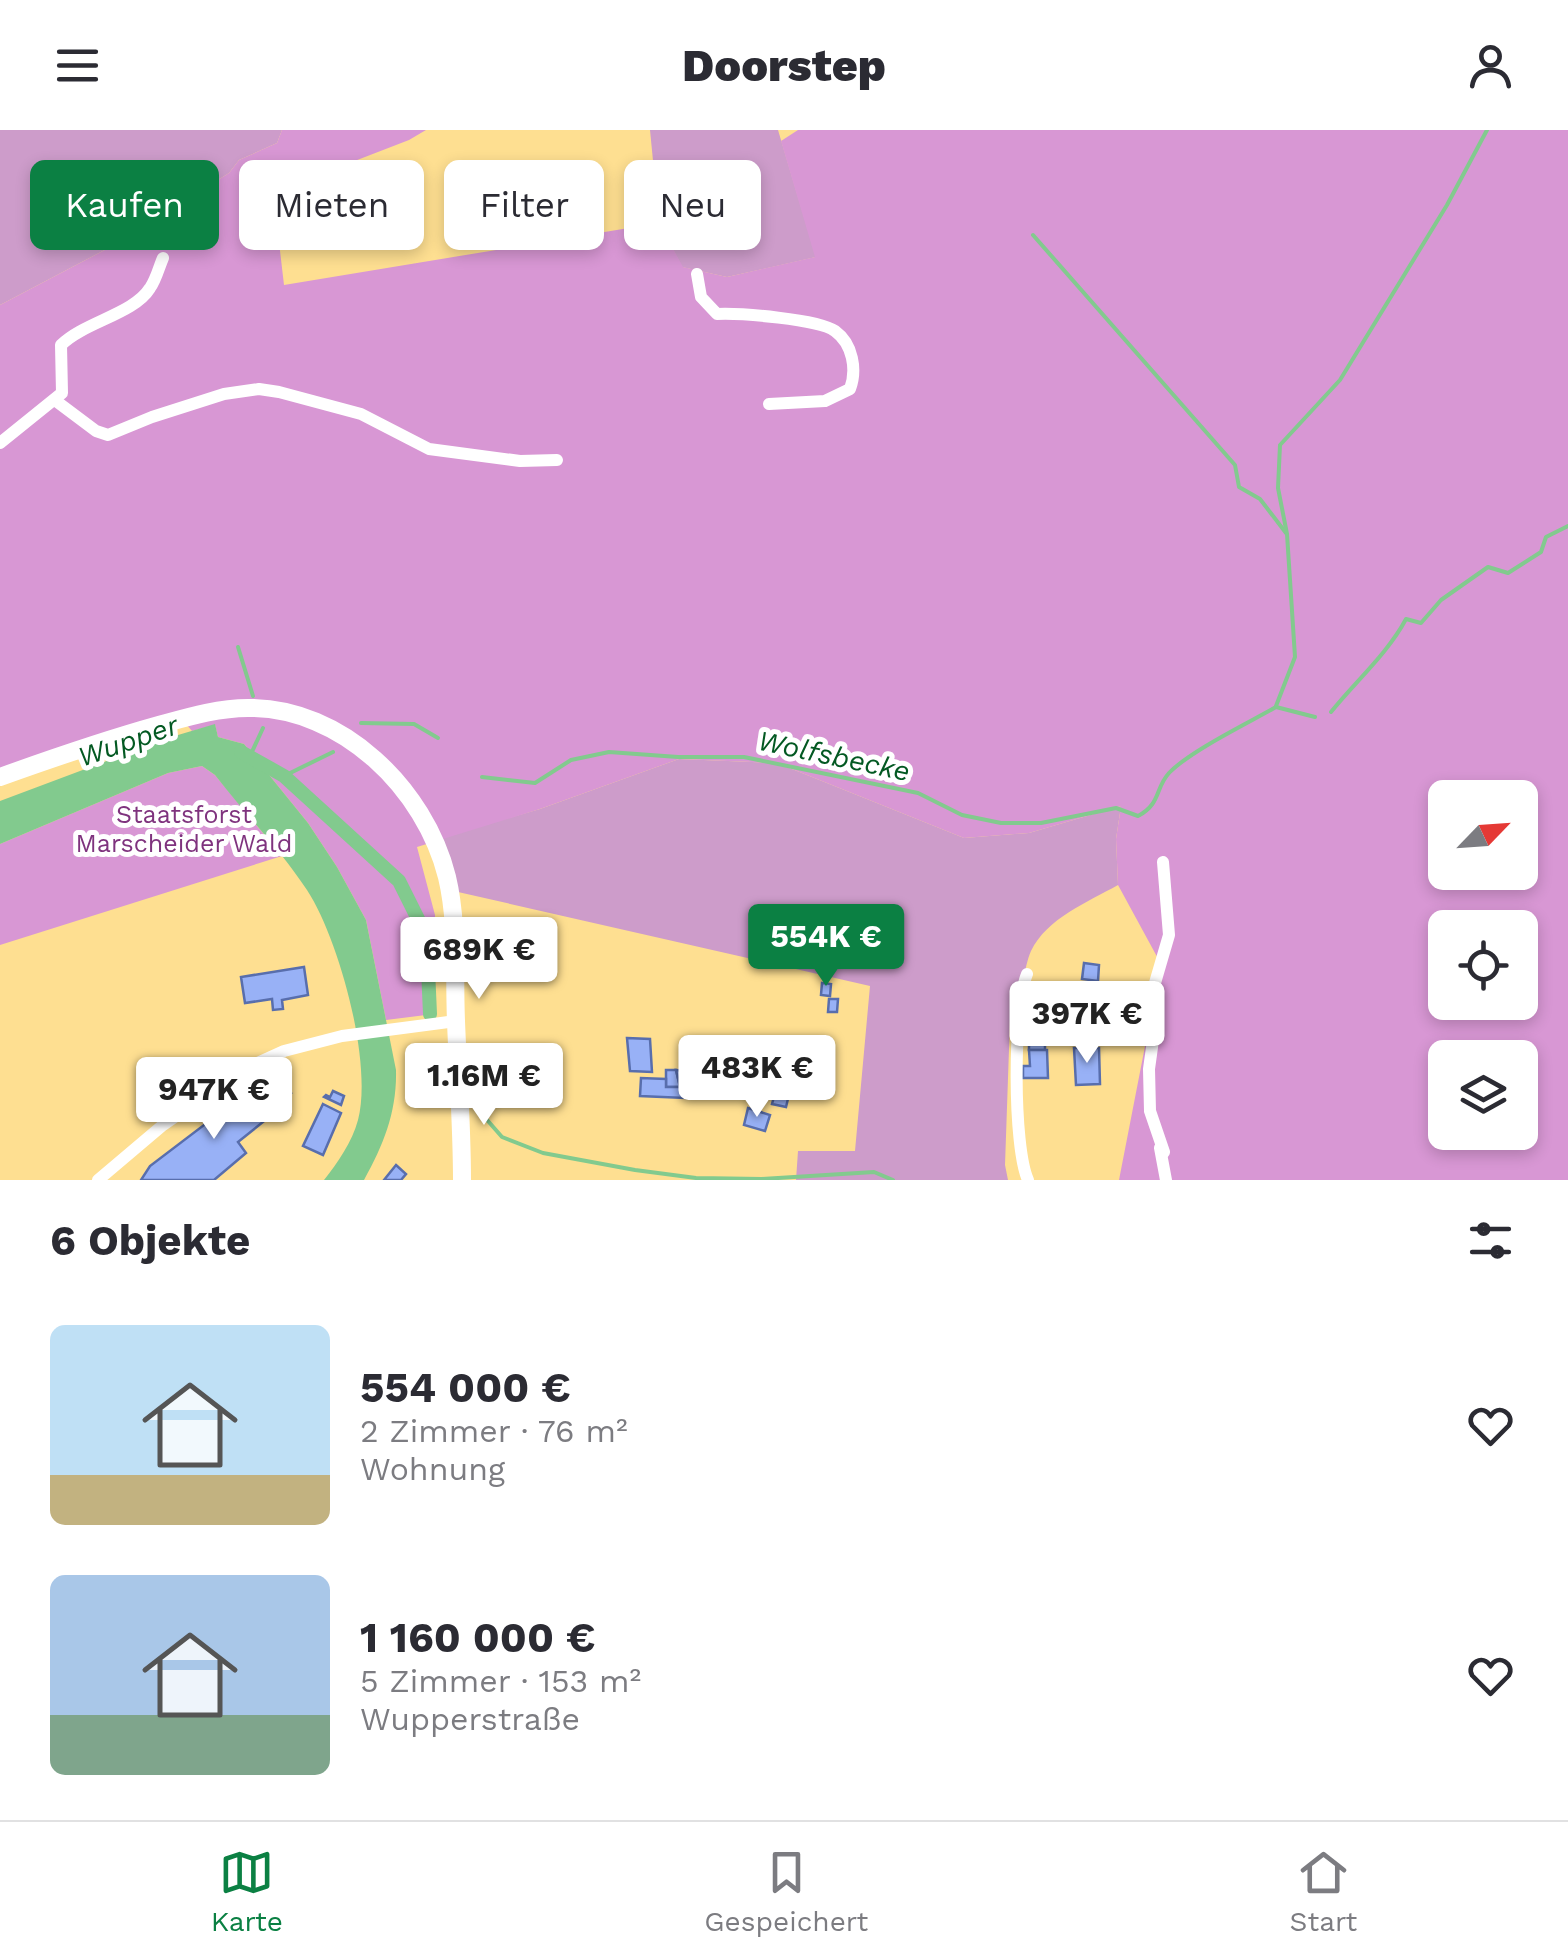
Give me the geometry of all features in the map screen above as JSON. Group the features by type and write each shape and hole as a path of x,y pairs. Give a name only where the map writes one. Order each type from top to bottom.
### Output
{"main road":[{"path":"0,777 91,744 214,711 270,708 294,713 356,743 406,794 438,848 452,910 462,1180"}],"street":[{"path":"0,443 62,393 61,345 74,332 131,304 150,290 163,258"},
{"path":"697,274 701,298 716,314 741,313 824,326 837,332 846,343 855,376 850,389 826,401 770,404"},
{"path":"56,400 96,431 108,435 195,402 259,390 361,414 429,448 520,462 557,460"},
{"path":"1163,862 1169,935 1150,1000 1154,1033 1149,1069 1150,1111 1163,1148 1158,1150 1166,1180"},
{"path":"1027,974 1018,1059 1019,1148 1028,1180"},
{"path":"98,1180 163,1125 242,1070 284,1051 342,1036 456,1021"}],"shaded area":[{"path":"0,130 282,130 277,143 239,160 219,179 219,160 30,160 30,250 105,250 0,305"},
{"path":"650,130 778,130 816,257 727,277 682,267 673,250 761,250 761,160 653,160"},
{"path":"215,724 218,737 244,744 308,823 366,920 396,1070 388,1127 364,1180 324,1180 352,1136 361,1096 357,1035 331,939 297,875 215,775 202,766 168,773 0,844 0,801"},
{"path":"679,759 777,763 964,838 1029,833 1121,806 1116,839 1118,885 1058,920 1038,939 1029,957 1016,1020 1010,1020 1005,1165 1008,1180 796,1180 798,1151 855,1151 870,986 458,892 442,837 540,809"}],"green space":[{"path":"282,130 426,130 357,160 239,160 277,143"},
{"path":"798,130 1568,130 1568,1180 1119,1180 1161,964 1118,885 1116,839 1121,806 1029,833 964,838 777,763 679,759 540,809 417,847 435,915 434,1014 386,1020 366,920 337,867 308,823 244,744 218,737 215,725 192,731 181,718 0,778 0,305 105,250 219,250 219,179 239,160 239,250 280,250 284,285 496,250 604,250 604,232 624,229 624,250 674,250 683,267 727,277 815,257 781,141"},
{"name":"Staatsforst Marscheider Wald","path":"202,766 215,775 282,856 0,945 0,844 168,773"}],"building":[{"path":"1084,963 1099,965 1098,981 1082,979"},
{"path":"304,967 308,995 282,1000 283,1009 273,1010 272,999 245,1003 241,977"},
{"path":"822,983 831,984 830,996 821,995"},
{"path":"829,999 838,999 837,1012 828,1012"},
{"path":"1044,1024 1066,1027 1067,1038 1045,1037"},
{"path":"627,1038 650,1039 652,1072 630,1071"},
{"path":"1029,1041 1045,1041 1045,1050 1029,1050"},
{"path":"1074,1048 1099,1048 1100,1084 1076,1085"},
{"path":"1029,1050 1047,1050 1048,1078 1023,1078 1023,1066 1030,1066"},
{"path":"666,1070 676,1070 680,1087 666,1087"},
{"path":"676,1070 686,1071 685,1098 640,1096 641,1078 666,1079 666,1087 680,1087"},
{"path":"781,1071 794,1074 786,1107 772,1104"},
{"path":"283,1083 291,1093 275,1105 267,1095"},
{"path":"258,1084 275,1107 265,1115 268,1118 238,1142 246,1153 214,1180 141,1180 150,1166"},
{"path":"333,1091 344,1096 341,1105 324,1097 330,1097"},
{"path":"323,1104 341,1113 323,1155 303,1146"},
{"path":"748,1108 770,1115 765,1131 744,1125"},
{"path":"396,1165 406,1174 401,1180 384,1180"}],"waterway":[{"path":"1276,706 1295,657 1287,534 1278,488 1280,445 1340,380 1447,205 1487,130"},
{"path":"1033,235 1235,465 1239,487 1260,499 1286,533"},
{"name":"Wolfsbecke","path":"1331,712 1381,655 1406,619 1421,623 1441,600 1488,567 1508,573 1541,552 1546,537 1568,526"},
{"path":"238,647 253,696"},
{"name":"Wolfsbecke","path":"482,777 535,783 571,760 609,752 744,757 918,793 962,815 1001,823 1041,823 1116,808 1138,816 1151,806 1169,773 1220,738 1276,707 1315,717"},
{"path":"361,723 414,724 438,738"},
{"path":"250,756 263,728"},
{"path":"241,752 284,776 399,881 419,921 428,969 430,1014"},
{"path":"284,776 333,752"},
{"path":"474,1105 502,1137 543,1153 635,1170 696,1178 762,1179 874,1172 893,1180"}],"water label":[{"name":"Wupper","path":"128,741"}]}
